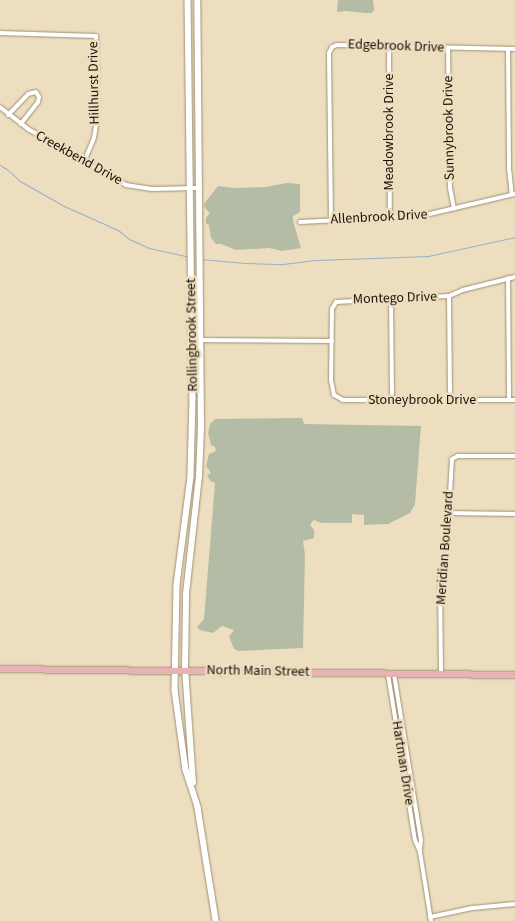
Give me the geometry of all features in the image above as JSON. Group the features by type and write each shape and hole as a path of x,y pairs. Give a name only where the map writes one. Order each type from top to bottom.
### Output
{"main road":[{"name":"Rollingbrook Street","path":"188,0 190,188 199,477 189,558 185,670 193,769 192,788"},
{"name":"Rollingbrook Street","path":"192,788 186,770 174,669 177,585 191,477 196,340 198,188 197,0"},
{"path":"189,46 197,46"},
{"path":"190,118 198,118"},
{"name":"North Main Street","path":"0,669 174,669 515,675"},
{"path":"192,788 216,921"}],"street":[{"name":"Hillhurst Drive","path":"0,33 96,36 97,119 94,138 84,162"},
{"name":"Edgebrook Drive","path":"331,220 329,53 332,47 337,45 515,49"},
{"name":"Meadowbrook Drive","path":"389,46 390,218"},
{"name":"Sunnybrook Drive","path":"448,48 450,188 454,209"},
{"path":"508,49 509,168 514,194"},
{"name":"Creekbend Drive","path":"8,115 28,94 36,92 39,97 38,102 20,124"},
{"name":"Creekbend Drive","path":"0,107 20,124 126,185 152,189 198,188"},
{"name":"Allenbrook Drive","path":"300,222 421,216 514,194"},
{"name":"Montego Drive","path":"332,341 334,306 336,302 341,300 449,296 463,290 515,277"},
{"path":"508,278 509,400"},
{"path":"449,296 450,400"},
{"path":"391,299 392,399"},
{"path":"196,340 332,341"},
{"name":"Stoneybrook Drive","path":"332,341 332,392 343,400 515,400"},
{"name":"Meridian Boulevard","path":"440,674 440,578 446,560 450,466 452,459 458,456 515,456"},
{"path":"448,513 515,514"},
{"name":"Hartman Drive","path":"391,674 405,738 421,840 420,852"},
{"name":"Hartman Drive","path":"391,674 398,739 431,919"},
{"path":"398,739 405,738"},
{"path":"408,797 414,796"},
{"path":"431,919 479,907 515,904"}],"green space":[{"path":"338,0 373,0 374,10 372,13 337,12"},
{"path":"287,183 300,184 300,212 293,216 293,221 301,248 282,251 269,248 236,250 216,244 211,238 209,225 206,224 206,218 210,213 204,204 218,186 234,188 266,187"},
{"path":"302,418 304,424 421,426 415,504 410,513 388,524 364,525 364,515 352,514 352,523 321,523 314,520 310,525 314,530 314,538 303,541 305,555 303,648 238,651 234,649 229,636 234,630 222,626 213,633 200,630 197,627 204,619 215,483 210,481 207,475 211,473 206,466 209,454 216,451 215,447 211,445 208,433 210,424 215,419"}],"waterway":[{"path":"0,165 20,181 64,206 118,230 129,239 149,248 190,257"},
{"path":"201,259 283,264 317,260 428,256 515,237"}]}
